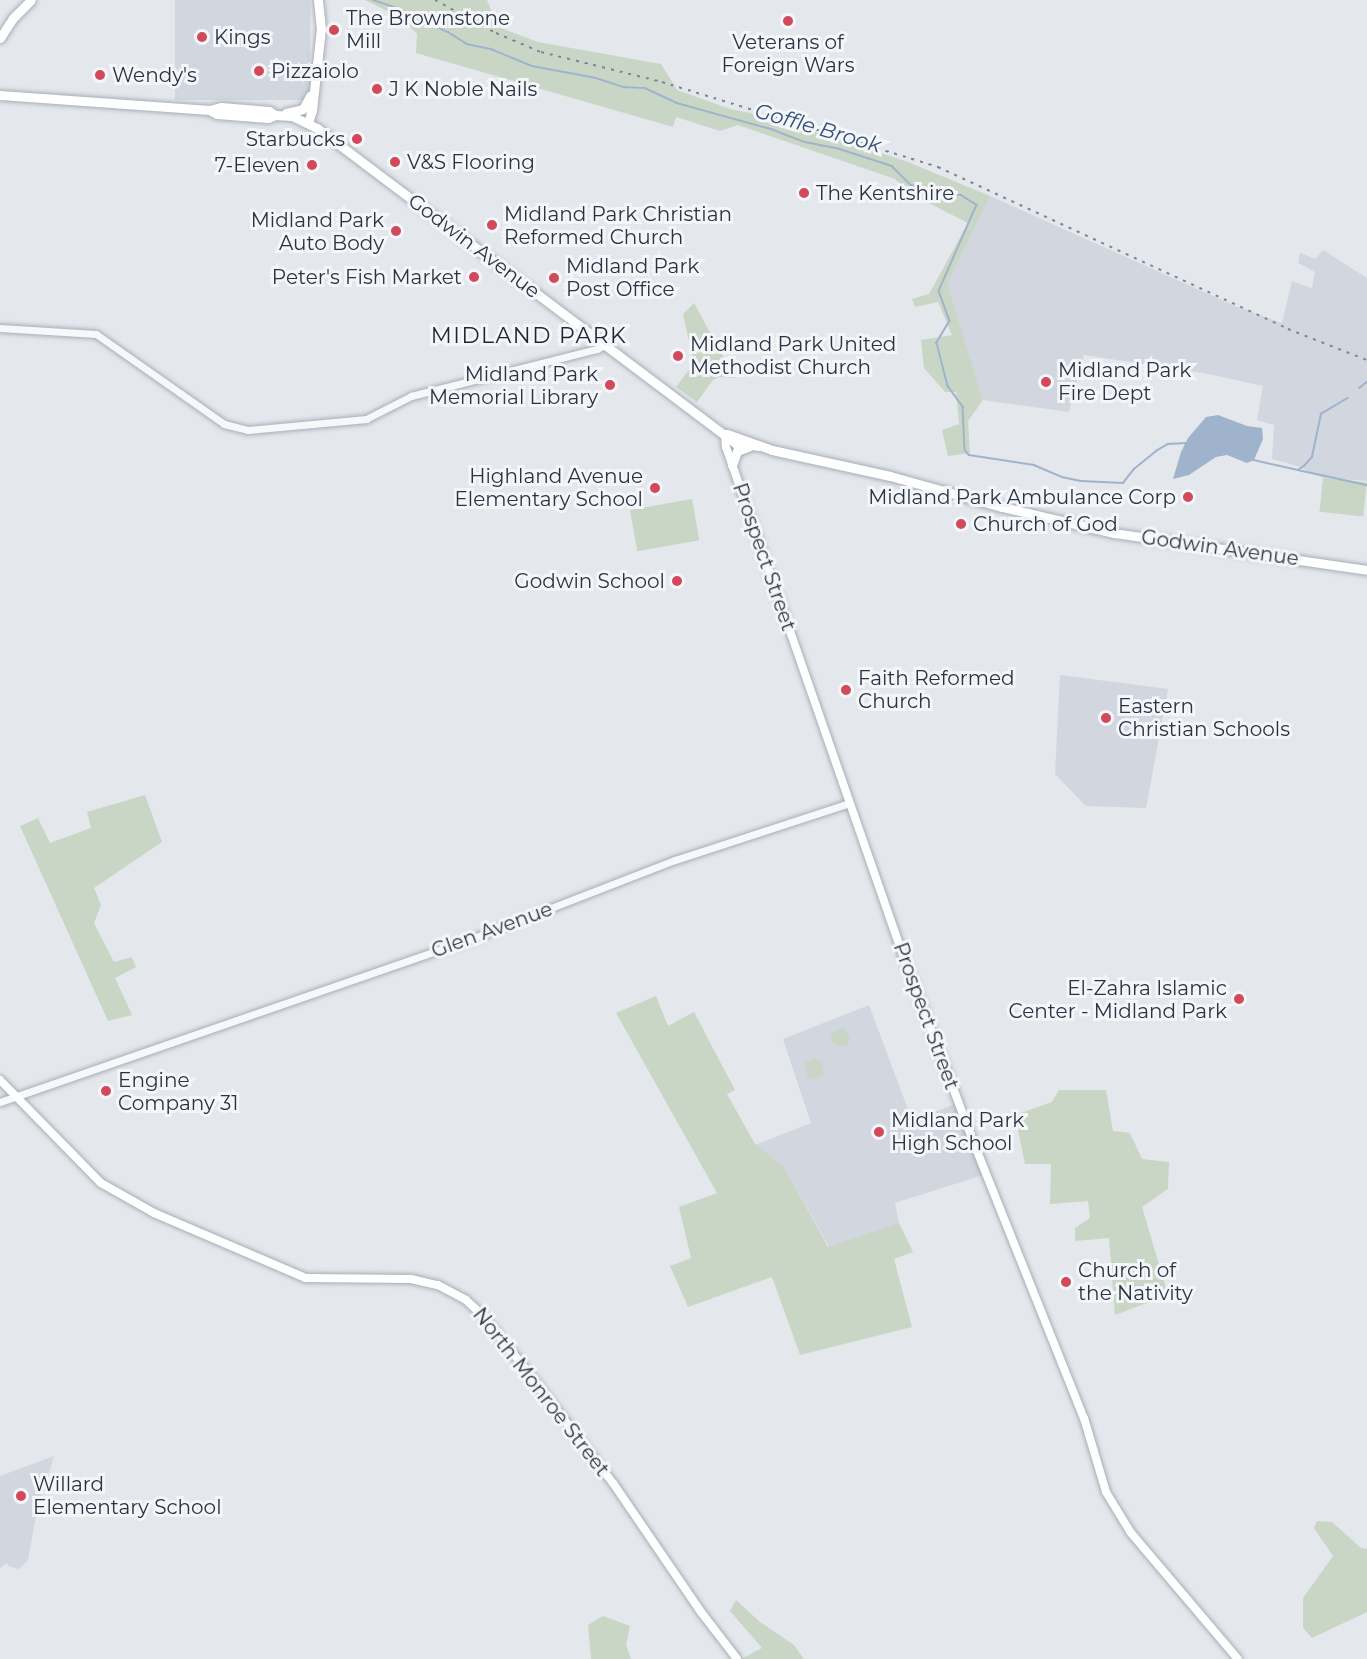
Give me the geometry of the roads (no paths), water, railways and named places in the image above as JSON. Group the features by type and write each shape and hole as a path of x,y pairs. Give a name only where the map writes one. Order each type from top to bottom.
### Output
{"main road":[{"path":"0,38 13,18 31,0"},
{"path":"308,123 312,110 321,29 318,0"},
{"path":"279,115 305,108 310,91 315,87"},
{"name":"Godwin Avenue","path":"0,95 209,110 217,114 268,118 279,115 308,123 334,140 735,443 748,447 759,446"},
{"path":"312,110 334,140"},
{"name":"Godwin Avenue","path":"725,434 738,436 759,446 880,473 1002,507 1114,533 1367,570"},
{"name":"Prospect Street","path":"725,434 732,465 849,803 953,1089 1084,1418 1106,1492 1131,1533 1238,1659"},
{"path":"732,465 737,451 748,447"},
{"name":"North Monroe Street","path":"0,1080 100,1183 195,1232 306,1278 411,1279 438,1285 466,1300 482,1314 613,1483 701,1612 737,1659"}],"street":[{"path":"0,328 96,334 224,424 248,430 366,419 411,396 597,349 606,344"},
{"name":"Glen Avenue","path":"0,1102 133,1054 471,939 675,860 849,803"}],"water":[{"path":"1218,415 1247,426 1262,428 1263,439 1254,460 1247,463 1227,455 1216,457 1189,475 1173,479 1188,438 1206,417"}],"waterway":[{"name":"Goffle Brook","path":"373,0 397,8 448,32 467,44 491,49 532,66 596,78 624,87 645,88 677,103 771,129 805,142 840,149 892,166 911,185 933,192 961,195 977,205 939,291 950,321 937,343 948,386 963,407 965,450 969,455 1034,465 1062,477 1081,481 1123,483 1134,469 1156,451 1168,444 1186,443"},
{"name":"Goffle Brook","path":"1359,388 1367,382"},
{"name":"Goffle Brook","path":"1254,460 1298,470 1312,457 1321,414 1348,398"},
{"path":"1298,470 1367,485"}],"railway":[{"path":"435,0 496,33 541,52 662,82 938,167 1288,329 1367,360"}],"place":[{"name":"Veterans of Foreign Wars","path":"788,21"},
{"name":"The Brownstone Mill","path":"334,30"},
{"name":"Kings","path":"202,37"},
{"name":"Pizzaiolo","path":"259,71"},
{"name":"Wendy's","path":"100,75"},
{"name":"J K Noble Nails","path":"377,89"},
{"name":"Starbucks","path":"357,139"},
{"name":"V&S Flooring","path":"395,162"},
{"name":"7-Eleven","path":"312,165"},
{"name":"The Kentshire","path":"804,193"},
{"name":"Midland Park Christian Reformed Church","path":"492,225"},
{"name":"Midland Park Auto Body","path":"396,231"},
{"name":"Peter's Fish Market","path":"474,277"},
{"name":"Midland Park Post Office","path":"554,278"},
{"name":"Midland Park United Methodist Church","path":"678,356"},
{"name":"Midland Park Fire Dept","path":"1046,382"},
{"name":"Midland Park Memorial Library","path":"610,385"},
{"name":"Highland Avenue Elementary School","path":"655,488"},
{"name":"Midland Park Ambulance Corp","path":"1188,497"},
{"name":"Church of God","path":"961,524"},
{"name":"Godwin School","path":"677,581"},
{"name":"Faith Reformed Church","path":"846,690"},
{"name":"Eastern Christian Schools","path":"1106,718"},
{"name":"El-Zahra Islamic Center - Midland Park","path":"1239,999"},
{"name":"Engine Company 31","path":"106,1091"},
{"name":"Midland Park High School","path":"879,1132"},
{"name":"Church of the Nativity","path":"1066,1282"},
{"name":"Willard Elementary School","path":"21,1496"}],"district":[{"name":"MIDLAND PARK","path":"529,336"}]}
